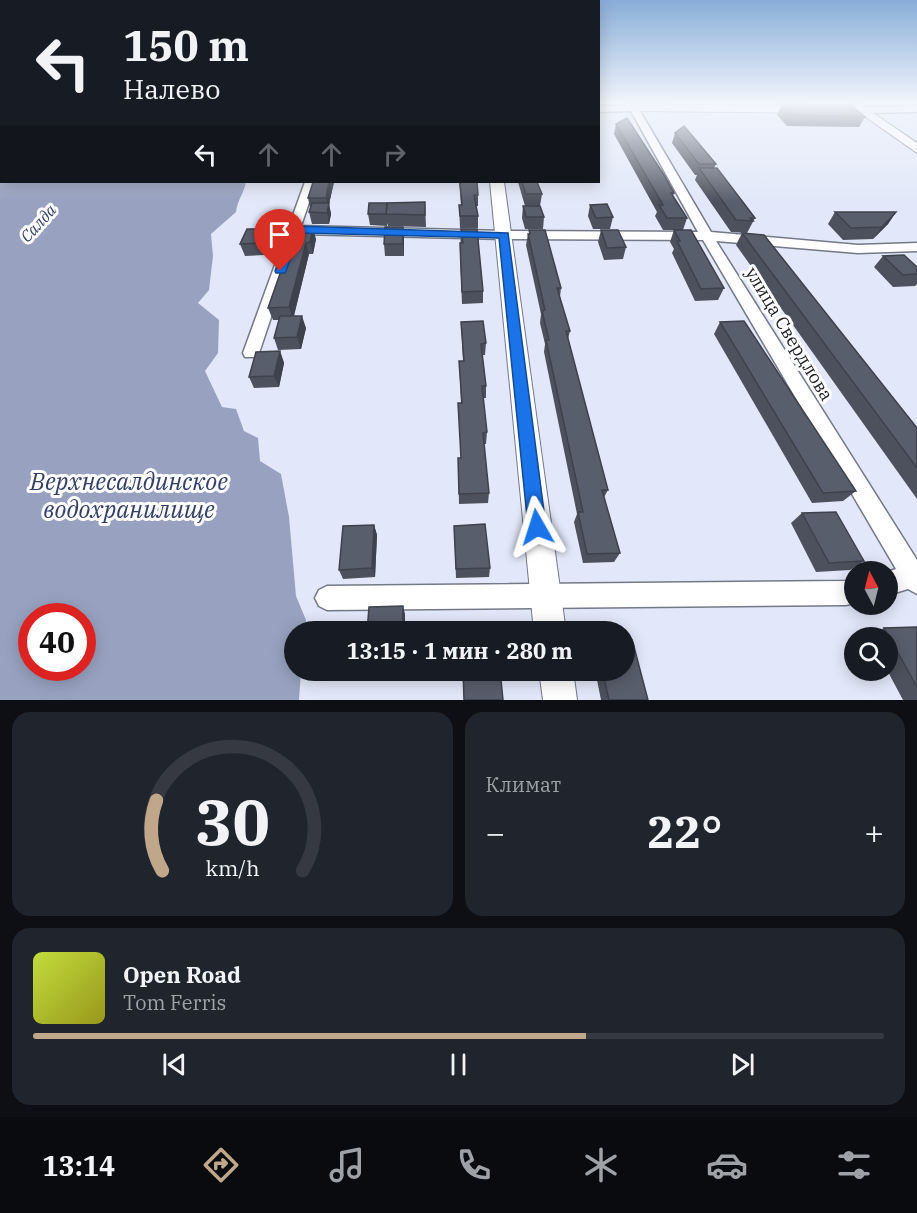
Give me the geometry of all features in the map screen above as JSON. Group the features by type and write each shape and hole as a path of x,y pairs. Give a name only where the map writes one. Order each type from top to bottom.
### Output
{"street":[{"name":"улица Свердлова","path":"650,137 707,236 916,578"},
{"path":"900,137 917,149"},
{"path":"251,353 310,183"},
{"path":"497,183 549,621"},
{"path":"295,230 504,235 707,236 858,249 917,247"},
{"path":"898,581 916,578"},
{"path":"327,598 545,594 844,593"},
{"path":"557,681 560,700"}],"water":[{"name":"Верхнесалдинское водохранилище","path":"0,183 246,183 236,212 211,234 213,256 209,290 198,303 219,320 218,353 205,371 222,407 236,409 244,431 258,438 260,461 281,474 289,517 296,596 306,620 284,621 284,681 300,681 299,700 0,700"}],"building":[{"path":"623,137 639,137 664,175 674,193 671,193 687,218 667,218 659,205 663,205"},
{"path":"678,137 693,137 716,164 699,164"},
{"path":"699,168 717,168 755,218 750,218 753,221 736,220"},
{"path":"313,183 329,183 326,198 308,198"},
{"path":"460,183 477,183 478,195 474,195 478,216 460,216 459,205 462,205"},
{"path":"522,183 537,183 542,194 526,194"},
{"path":"425,202 425,215 386,214 387,203"},
{"path":"312,203 329,203 327,213 309,212"},
{"path":"369,203 387,203 386,214 368,214"},
{"path":"607,204 613,217 596,218 590,205"},
{"path":"523,206 540,206 544,217 526,217"},
{"path":"835,212 896,212 882,227 851,228"},
{"path":"385,227 403,227 403,244 384,244"},
{"path":"296,228 313,228 310,242 306,243 289,307 268,308"},
{"path":"247,229 265,229 260,243 240,244"},
{"path":"461,229 477,229 483,291 462,292"},
{"path":"529,230 545,230 561,288 557,288 570,331 566,331 608,490 602,490 620,553 587,554 578,512 583,512 546,340 549,340 542,311 545,310"},
{"path":"601,230 618,230 626,247 607,248"},
{"path":"674,230 691,230 724,288 701,289 677,241 680,241"},
{"path":"742,233 764,235 917,428 917,468"},
{"path":"904,255 917,267 917,274 903,275 883,256"},
{"path":"280,316 302,316 297,337 274,338"},
{"path":"483,321 486,343 481,344 486,386 482,386 487,432 483,433 489,493 459,494 458,458 461,458 458,403 462,403 459,361 464,361 461,322"},
{"path":"744,321 856,491 823,493 720,322"},
{"path":"280,351 274,376 249,377 256,352"},
{"path":"836,512 864,561 829,563 802,513"},
{"path":"485,524 490,568 456,569 454,526"},
{"path":"374,525 372,568 339,570 343,526"},
{"path":"403,606 403,621 368,621 369,607"},
{"path":"917,627 917,687 898,653 898,628"},
{"path":"635,651 648,700 609,700 605,681 635,681"},
{"path":"463,681 501,681 503,700 464,700"}],"route":[{"path":"280,271 295,230 504,235 537,527"}],"water label":[{"name":"Салда","path":"38,223"}]}
